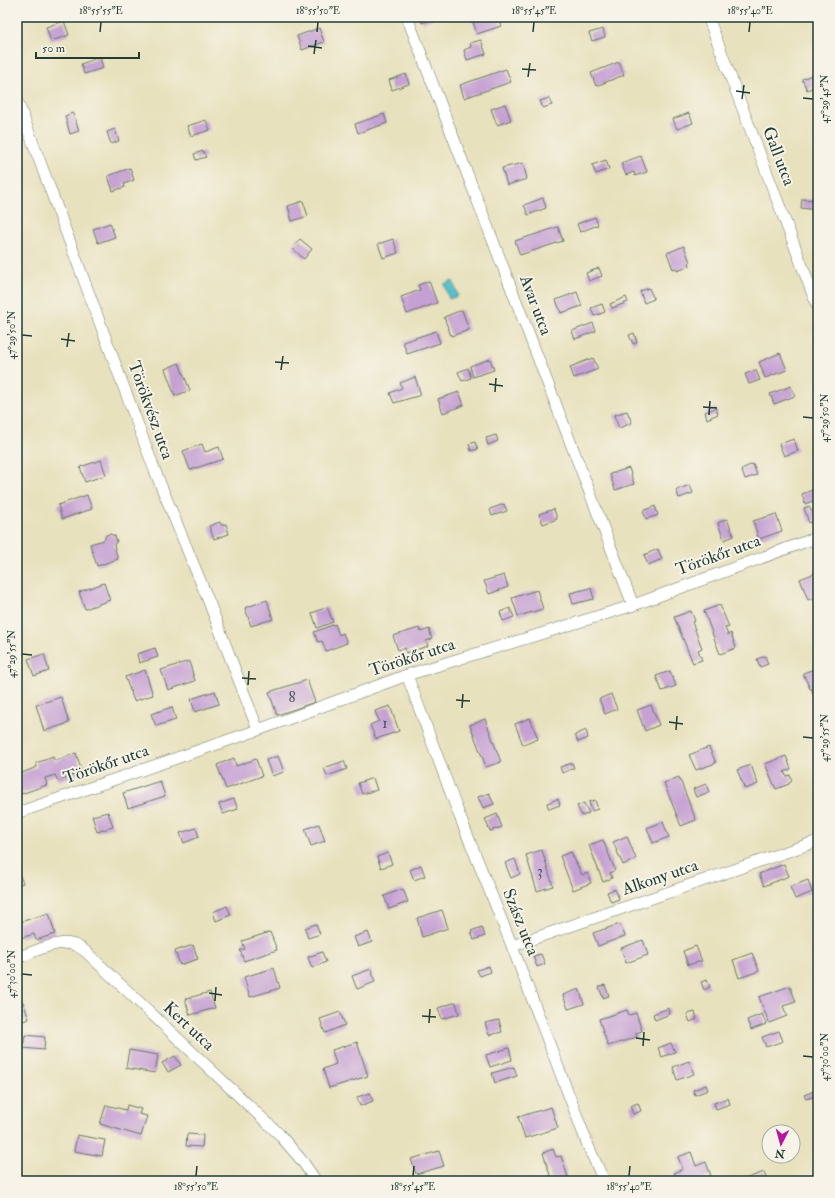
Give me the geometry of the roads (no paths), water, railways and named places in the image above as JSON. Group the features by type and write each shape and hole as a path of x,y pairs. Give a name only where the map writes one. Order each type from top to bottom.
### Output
{"street":[{"name":"Avar utca","path":"407,17 633,605"},
{"name":"Gall utca","path":"708,17 818,308"},
{"name":"Törökvész utca","path":"17,100 155,471 209,602 258,730"},
{"name":"Törökőr utca","path":"17,813 258,730 407,675 633,605 818,537"},
{"name":"Szász utca","path":"407,675 458,812 512,946 589,1148 604,1181"},
{"name":"Alkony utca","path":"512,946 818,841"},
{"name":"Kert utca","path":"17,958 61,944 71,944 85,951 279,1134 303,1162 316,1181"}],"water":[{"path":"453,281 458,296 449,299 444,284"}]}
